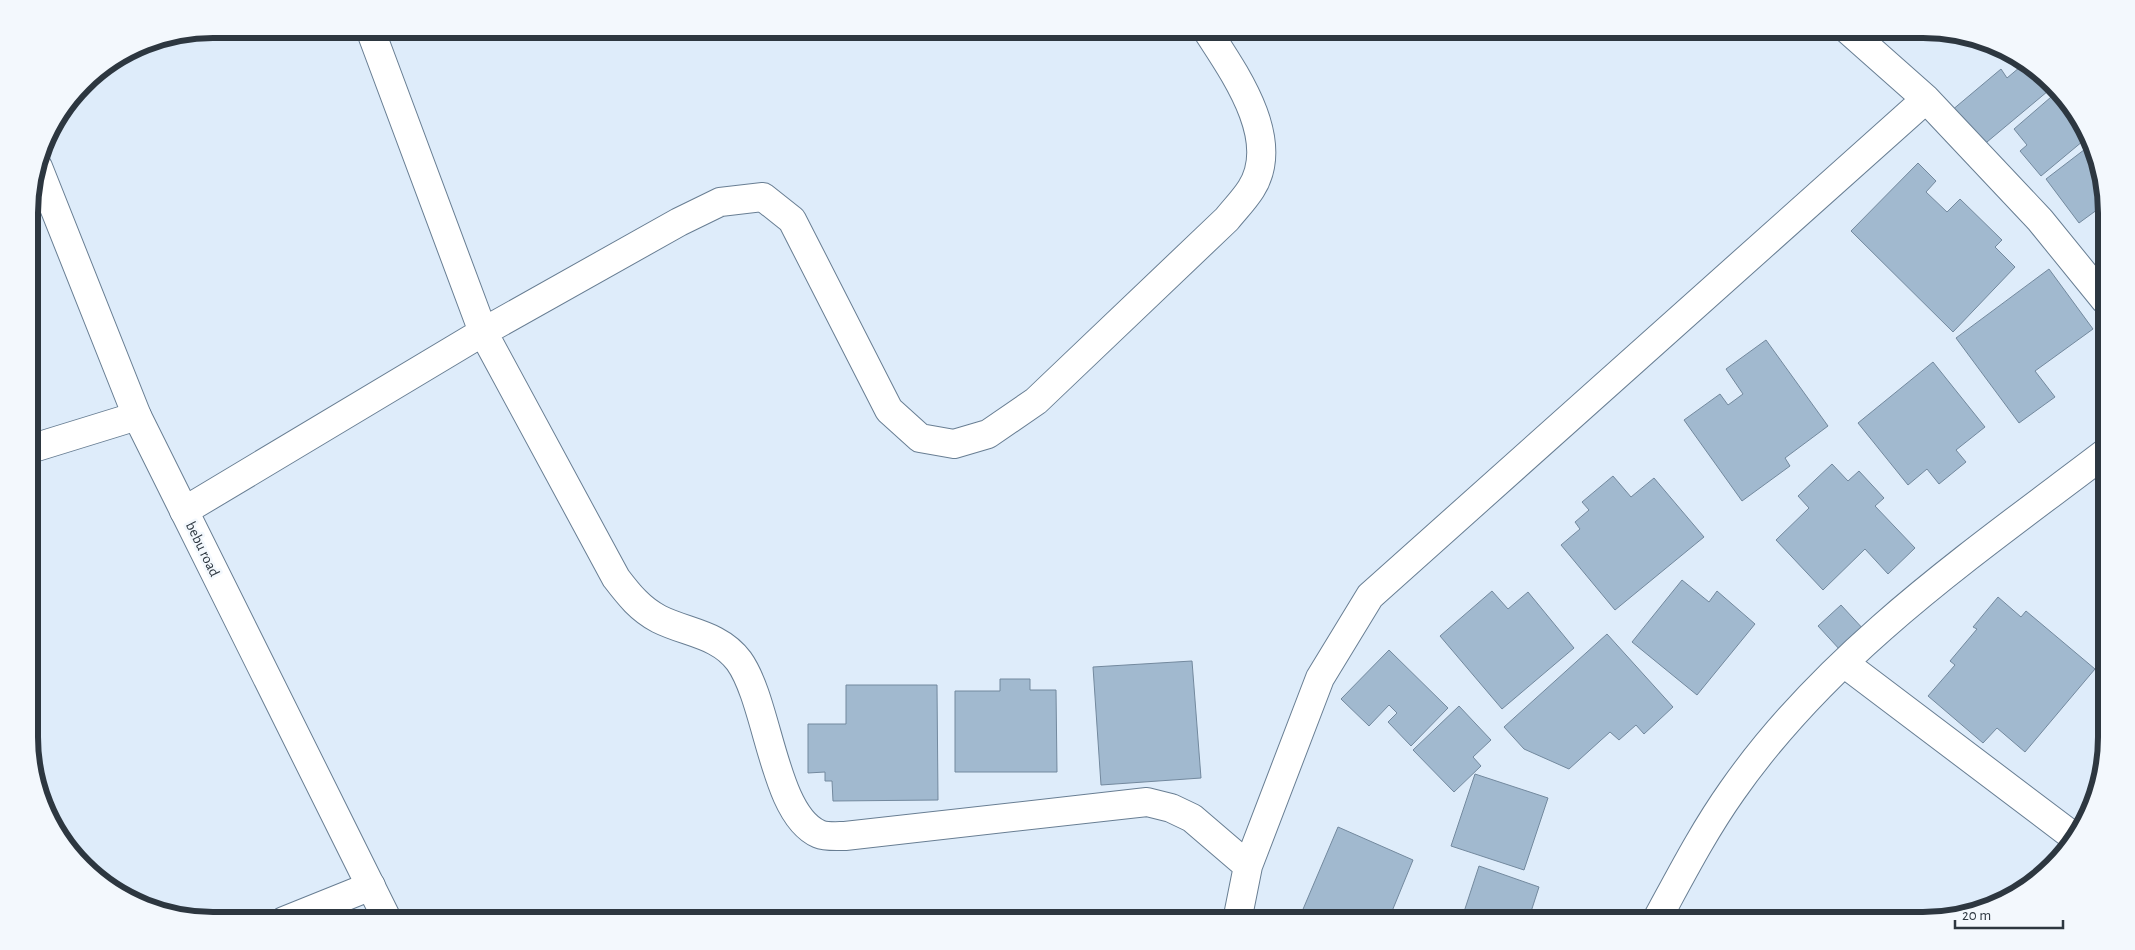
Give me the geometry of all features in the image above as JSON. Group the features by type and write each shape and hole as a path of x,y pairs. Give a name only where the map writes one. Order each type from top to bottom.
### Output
{"street":[{"path":"373,38 483,332 616,578 632,601 660,620 696,632 721,644 738,661 753,688 786,796 801,821 819,834 845,836 1147,802 1171,808 1192,818 1248,866"},
{"path":"184,511 483,332 679,222 720,202 763,197 792,220 888,410 920,438 954,444 988,434 1036,401 1227,219 1252,188 1262,158 1257,120 1234,73 1212,38"},
{"path":"1857,38 1926,99 2040,220 2098,291"},
{"path":"1239,912 1248,866 1320,678 1370,596 1926,99"},
{"name":"bebu road","path":"41,176 137,416 384,912"},
{"path":"38,447 137,416"},
{"path":"1661,912 1693,854 1732,790 1783,727 1862,644 1960,563 2098,459"},
{"path":"1844,663 2069,833"},
{"path":"306,912 371,886"}],"building":[{"path":"2019,67 2048,91 1981,147 1951,111 2001,69 2007,78"},
{"path":"2052,96 2074,125 2082,142 2041,176 2020,151 2027,145 2014,129"},
{"path":"2085,149 2092,167 2098,209 2079,223 2046,179"},
{"path":"1918,163 1936,181 1926,192 1947,212 1960,199 2002,240 1995,247 2015,267 1953,332 1851,231"},
{"path":"2049,269 2093,329 2035,371 2055,397 2019,423 1956,338"},
{"path":"1766,340 1828,426 1785,458 1790,466 1742,501 1684,420 1720,394 1728,405 1743,394 1726,369"},
{"path":"1933,362 1985,427 1956,450 1966,462 1939,484 1927,469 1908,485 1858,423"},
{"path":"1832,464 1848,481 1859,471 1884,498 1875,506 1915,548 1888,574 1865,549 1823,590 1776,540 1809,508 1798,496"},
{"path":"1613,476 1631,497 1654,478 1704,537 1615,610 1561,545 1580,529 1575,522 1589,510 1582,502"},
{"path":"1682,580 1709,602 1717,591 1755,624 1697,695 1632,642"},
{"path":"1492,591 1508,609 1528,592 1574,648 1502,709 1440,636"},
{"path":"1998,597 2021,617 2026,611 2095,669 2025,752 1997,728 1983,743 1928,696 1955,665 1950,661 1977,629 1973,627"},
{"path":"1841,605 1865,631 1841,651 1818,626"},
{"path":"1607,634 1673,707 1644,734 1636,725 1619,740 1610,732 1569,769 1524,749 1504,727"},
{"path":"1389,650 1448,708 1411,746 1388,722 1397,713 1389,705 1369,726 1341,699"},
{"path":"1192,661 1201,778 1101,785 1093,667"},
{"path":"1000,679 1030,679 1030,690 1056,690 1057,772 955,772 955,691 1000,691"},
{"path":"846,685 937,685 938,800 833,801 832,781 825,781 825,772 808,773 808,724 846,724"},
{"path":"1459,706 1491,740 1473,757 1481,766 1454,792 1413,750"},
{"path":"1475,774 1548,798 1524,870 1451,846"},
{"path":"1338,827 1413,860 1392,912 1302,912"},
{"path":"1479,866 1539,887 1531,912 1464,912"}]}
